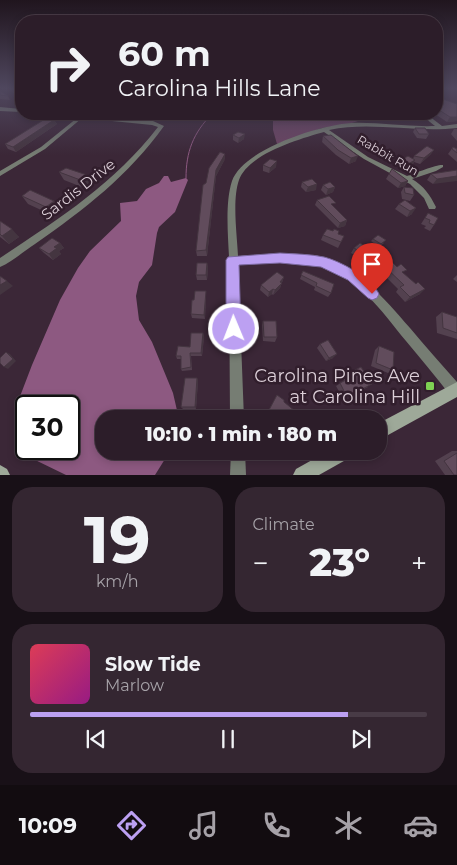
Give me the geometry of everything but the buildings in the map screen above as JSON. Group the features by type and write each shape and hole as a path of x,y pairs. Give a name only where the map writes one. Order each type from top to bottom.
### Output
{"street":[{"path":"0,174 43,148 77,120"},
{"name":"Sardis Drive","path":"0,264 77,210 118,177 138,155 161,124 122,120"},
{"path":"431,120 441,128"},
{"path":"237,410 232,198 239,172 252,159 272,148 325,130 351,125 441,128 457,126"},
{"name":"Rabbit Run","path":"325,130 368,160 407,178 423,191 432,207"},
{"path":"407,178 441,166"},
{"path":"232,260 305,259 323,262 353,276 375,296 456,389 387,428"},
{"path":"238,460 238,475"},
{"path":"302,475 329,460"}],"shaded area":[{"path":"273,120 361,120 349,124 322,128 277,144 273,130"},
{"path":"164,176 168,176 171,182 186,178 188,180 175,212 159,227 152,265 139,282 136,296 139,320 152,342 173,393 177,410 95,410 95,460 164,460 155,475 66,475 35,460 80,460 80,395 21,395 60,300 78,268 90,251 121,221 120,203 137,201 146,189 159,183"}],"waterway":[{"path":"186,178 189,151 195,136 206,120"}],"place":[{"name":"Carolina Pines Ave at Carolina Hill","path":"430,386"}],"route":[{"path":"234,329 232,260 280,258 323,262 353,276 365,285 372,294"}]}
